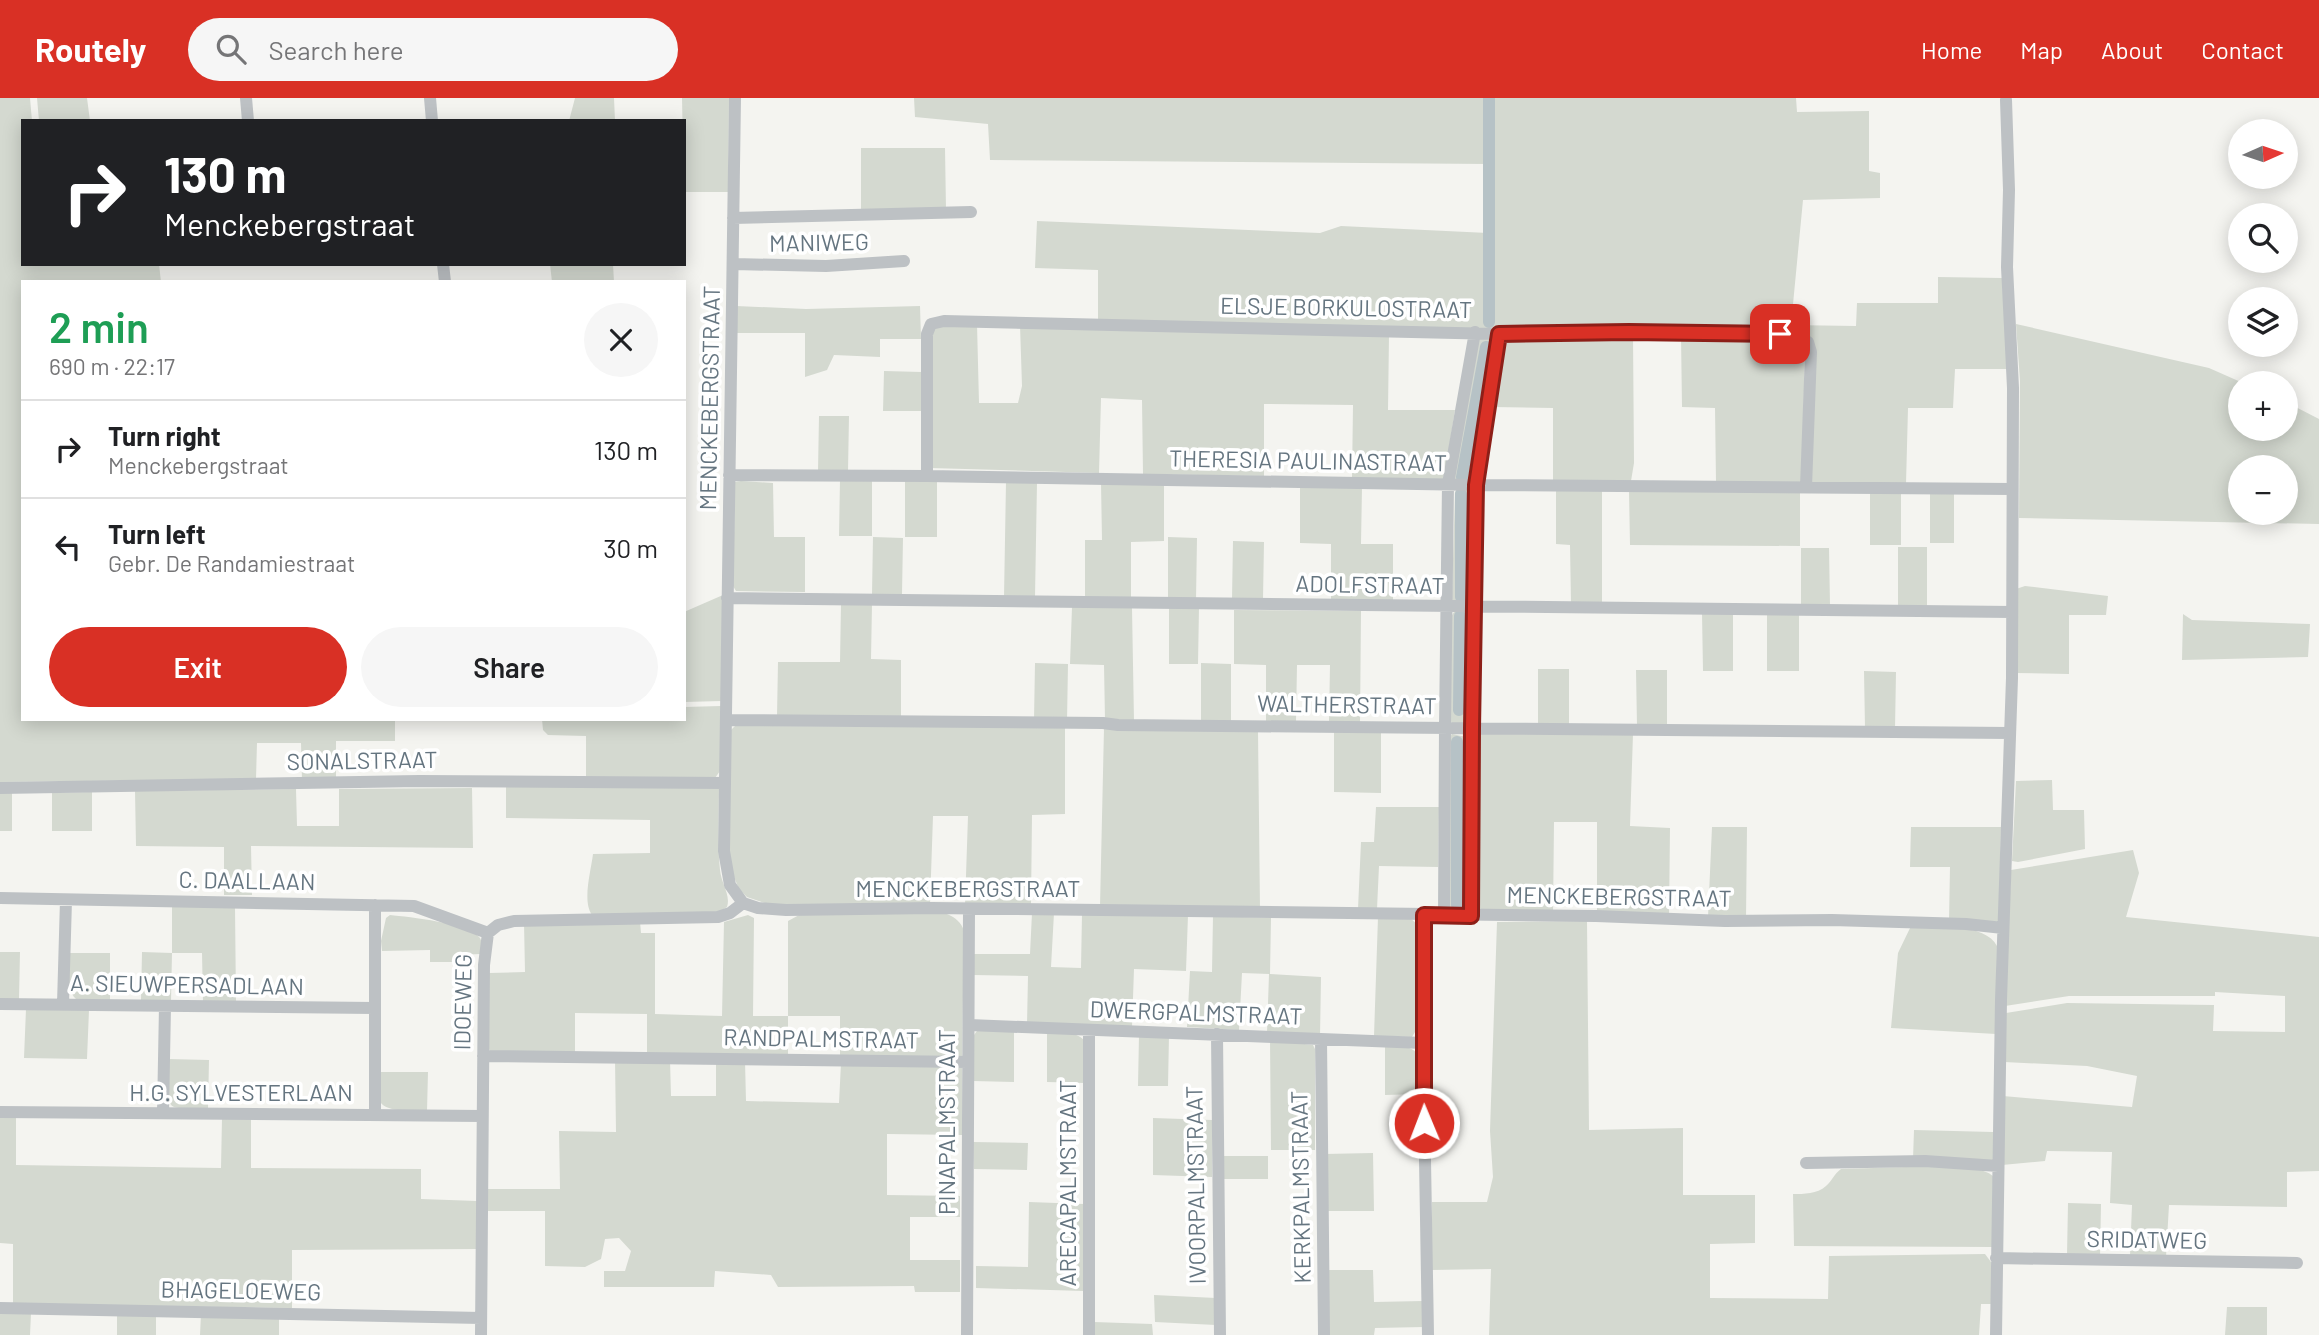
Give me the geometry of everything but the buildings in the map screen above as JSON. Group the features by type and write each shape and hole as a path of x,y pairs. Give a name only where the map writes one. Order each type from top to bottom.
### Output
{"street":[{"path":"246,98 248,119"},
{"path":"430,98 432,119"},
{"name":"MENCKEBERGSTRAAT","path":"735,98 724,851 730,885 743,903 758,908 786,910 1595,916 1725,921 1832,920 1966,924 2003,928"},
{"path":"1996,1335 2012,612 2013,388 2007,267 2009,190 2006,100"},
{"path":"733,218 971,212"},
{"name":"MANIWEG","path":"734,264 826,266 904,261"},
{"name":"ELSJE BORKULOSTRAAT","path":"927,476 927,334 931,324 944,321 1499,334 1629,332 1797,336 1808,342 1811,352 1806,487"},
{"path":"1444,916 1448,484 1475,332"},
{"path":"1471,916 1476,485 1499,334"},
{"name":"THERESIA PAULINASTRAAT","path":"729,475 2012,489"},
{"name":"ADOLFSTRAAT","path":"727,598 2012,612"},
{"name":"WALTHERSTRAAT","path":"726,720 2010,733"},
{"name":"SONALSTRAAT","path":"0,788 419,781 725,783"},
{"name":"C. DAALLAAN","path":"0,898 414,906 488,933"},
{"path":"63,1004 66,900"},
{"name":"IDOEWEG","path":"481,1335 484,965 488,933 498,925 514,921 718,917 730,913 743,903"},
{"path":"375,905 375,1115"},
{"name":"PINAPALMSTRAAT","path":"967,1335 969,910"},
{"path":"1424,915 1423,1043 1428,1335"},
{"name":"A. SIEUWPERSADLAAN","path":"0,1004 374,1008"},
{"path":"163,1113 165,1006"},
{"name":"DWERGPALMSTRAAT","path":"968,1025 1423,1043"},
{"name":"ARECAPALMSTRAAT","path":"1089,1030 1089,1335"},
{"name":"IVOORPALMSTRAAT","path":"1217,1034 1220,1335"},
{"name":"KERKPALMSTRAAT","path":"1321,1039 1324,1335"},
{"name":"RANDPALMSTRAAT","path":"483,1056 968,1062"},
{"name":"H.G. SYLVESTERLAAN","path":"0,1112 482,1116"},
{"path":"1806,1163 1924,1161 1998,1166"},
{"name":"SRIDATWEG","path":"1996,1258 2297,1263"},
{"name":"BHAGELOEWEG","path":"0,1308 481,1318"},
{"path":"481,1335 487,1335"}],"shaded area":[{"path":"0,98 30,98 32,119 21,119 21,266 159,266 161,280 21,280 21,721 395,721 395,741 336,741 336,780 302,780 301,743 257,743 256,779 0,782"},
{"path":"37,98 87,98 90,119 39,119"},
{"path":"575,98 614,98 615,119 570,119"},
{"path":"682,98 729,98 728,192 686,192 686,119 682,119"},
{"path":"914,98 1796,98 1797,112 1869,111 1869,171 1880,173 1880,198 1803,200 1791,325 1856,326 1857,303 1938,303 1938,277 2002,278 2008,369 1955,369 1953,408 1908,408 1906,484 1810,483 1811,341 1098,320 1098,270 1035,268 1037,221 1320,233 1341,226 1488,233 1488,164 990,160 988,124 915,117"},
{"path":"861,148 945,148 946,210 861,212"},
{"path":"550,266 613,266 614,280 552,280"},
{"path":"736,306 806,309 920,306 921,339 880,339 880,357 834,355 827,370 805,377 805,333 735,333"},
{"path":"977,324 979,403 1018,403 1022,386 1020,325 1389,335 1388,410 1455,410 1444,480 1352,478 1353,405 1264,404 1264,476 1143,474 1142,400 1101,398 1099,473 930,468 929,347 935,326"},
{"path":"2016,324 2209,368 2228,376 2228,441 2298,441 2298,408 2319,419 2319,524 2298,524 2298,455 2228,455 2228,522 2019,518 2020,381"},
{"path":"1478,335 1494,337 1470,482 1453,480"},
{"path":"1633,336 1634,463 1631,481 1553,482 1553,408 1492,407 1503,338"},
{"path":"1681,336 1785,337 1805,345 1802,481 1716,482 1715,408 1682,407"},
{"path":"884,371 922,372 923,411 883,411"},
{"path":"819,416 849,416 848,471 818,471"},
{"path":"840,480 872,480 872,536 839,536"},
{"path":"905,481 937,482 937,537 905,537"},
{"path":"735,482 773,483 774,537 805,537 805,592 736,591 733,586"},
{"path":"1006,482 1037,483 1035,597 1004,597"},
{"path":"1101,483 1164,484 1164,541 1131,542 1131,600 1085,600 1085,540 1102,540"},
{"path":"1300,486 1362,487 1361,544 1393,544 1393,602 1331,602 1331,544 1300,543"},
{"path":"1458,489 1471,492 1469,602 1457,603 1450,598 1455,492"},
{"path":"1556,489 1602,490 1602,604 1571,603 1570,545 1556,544"},
{"path":"1629,491 1800,491 1800,546 1630,545"},
{"path":"1930,491 1954,491 1954,543 1930,543"},
{"path":"1870,492 1901,493 1901,545 1870,545"},
{"path":"873,537 903,538 902,594 872,594"},
{"path":"1168,537 1197,538 1196,600 1168,599"},
{"path":"1233,541 1264,542 1263,599 1232,599"},
{"path":"1898,547 1927,547 1927,606 1898,605"},
{"path":"1801,548 1829,548 1830,605 1801,605"},
{"path":"2025,586 2108,596 2106,615 2069,615 2069,674 2015,673 2016,589"},
{"path":"723,595 722,701 686,702 686,611"},
{"path":"841,604 872,604 871,659 901,660 901,717 777,716 778,662 840,662"},
{"path":"1072,607 1132,608 1134,721 1105,720 1104,665 1070,664"},
{"path":"1169,607 1199,607 1198,664 1169,664"},
{"path":"1234,610 1361,611 1360,723 1329,722 1330,665 1297,665 1296,721 1266,721 1266,665 1234,664"},
{"path":"1454,612 1466,612 1470,617 1465,724 1452,723 1450,720 1451,617"},
{"path":"1702,613 1733,613 1733,671 1703,671"},
{"path":"1767,614 1799,614 1799,671 1767,671"},
{"path":"2183,614 2192,620 2310,624 2308,657 2182,660"},
{"path":"1035,663 1068,664 1067,721 1034,720"},
{"path":"1201,663 1231,664 1231,722 1201,722"},
{"path":"1538,669 1569,669 1569,726 1538,726"},
{"path":"1636,670 1667,670 1667,727 1637,726"},
{"path":"1864,671 1896,672 1895,729 1865,728"},
{"path":"721,706 720,771 715,778 586,778 586,736 548,735 543,730 542,721 686,721 686,707"},
{"path":"735,726 1065,727 1065,814 1032,815 1031,904 965,905 968,816 933,816 930,904 768,904 747,897 739,889 729,865 731,730"},
{"path":"1104,728 1258,731 1260,908 1100,907"},
{"path":"1334,732 1381,733 1381,793 1334,792"},
{"path":"1452,734 1466,737 1467,910 1453,912 1448,906 1449,738"},
{"path":"1478,734 1633,734 1630,826 1670,828 1669,916 1597,913 1597,822 1554,822 1553,914 1479,912 1476,907"},
{"path":"2052,780 2053,810 2084,810 2085,849 2012,861 2016,781"},
{"path":"506,785 719,785 719,859 728,898 727,907 716,914 592,915 587,894 593,854 650,853 650,820 506,818"},
{"path":"472,788 473,848 251,846 252,895 224,895 224,847 136,846 135,791 296,789 297,826 339,826 339,789"},
{"path":"92,792 92,831 52,831 52,793"},
{"path":"0,793 12,793 12,831 0,831"},
{"path":"1376,807 1439,807 1438,867 1379,866 1377,909 1358,909 1361,842 1374,842"},
{"path":"1712,827 1747,827 1746,919 1708,917"},
{"path":"1911,827 2001,827 1999,919 1995,925 1949,921 1950,867 1910,867"},
{"path":"2133,850 2139,873 2126,917 2319,937 2319,1171 2287,1172 2287,1207 2169,1205 2166,1257 2130,1256 2132,1205 2110,1203 2112,1152 2047,1151 2045,1161 2002,1165 2003,1096 2132,1107 2137,1076 2087,1066 2004,1062 2006,1013 2067,1003 2214,1005 2213,1031 2285,1032 2285,996 2215,992 2215,996 2069,996 2005,1006 2011,870"},
{"path":"172,906 235,907 236,1003 203,1002 202,953 172,953"},
{"path":"1032,913 1054,913 1051,967 1081,968 1082,914 1188,915 1186,971 1134,969 1132,1027 1027,1024 1028,976 973,975 973,954 1030,954"},
{"path":"801,914 947,914 963,928 962,1059 840,1057 840,1016 788,1016 788,921"},
{"path":"390,915 464,928 480,938 480,954 459,955 458,962 430,962 430,950 382,951 381,941 386,918"},
{"path":"748,915 754,918 753,1016 788,1016 788,1056 647,1054 647,1014 575,1013 575,1053 491,1052 488,1048 489,973 525,972 524,923 640,922 641,933 655,933 655,1014 722,1016 724,922"},
{"path":"1213,916 1271,918 1270,974 1321,977 1320,1037 1267,1033 1269,974 1242,973 1239,1030 1187,1027 1190,971 1212,972"},
{"path":"1378,917 1410,918 1418,925 1418,1027 1412,1037 1374,1036"},
{"path":"1587,921 1589,1130 1683,1128 1683,1195 1755,1195 1755,1243 1710,1244 1710,1298 1828,1299 1829,1256 1985,1254 1991,1262 1991,1304 1981,1304 1979,1335 1489,1335 1491,1269 1432,1270 1432,1202 1487,1202 1493,1177 1490,1131 1497,922"},
{"path":"1911,926 1971,930 1982,933 1997,946 1996,1034 1891,1028 1898,953"},
{"path":"0,952 20,952 19,999 0,999"},
{"path":"142,952 172,953 171,1001 141,1000"},
{"path":"69,953 110,953 110,1000 76,999 69,984"},
{"path":"26,1009 89,1010 87,1059 24,1058"},
{"path":"1014,1030 1014,1082 973,1081 974,1035 977,1031"},
{"path":"1047,1032 1074,1034 1086,1043 1085,1083 1047,1082"},
{"path":"1139,1035 1169,1035 1168,1086 1138,1086"},
{"path":"1270,1040 1313,1045 1315,1049 1315,1150 1271,1150"},
{"path":"1385,1046 1408,1048 1419,1056 1419,1094 1385,1095"},
{"path":"168,1059 209,1060 208,1108 182,1108 171,1104 166,1085"},
{"path":"615,1059 670,1060 671,1096 716,1096 716,1061 745,1061 746,1101 839,1103 841,1063 962,1065 962,1135 887,1134 887,1195 960,1196 960,1217 910,1217 910,1260 960,1260 960,1292 915,1292 914,1286 778,1287 771,1275 715,1271 714,1287 604,1287 604,1271 625,1271 631,1251 619,1238 605,1239 601,1259 585,1267 545,1266 545,1211 486,1211 486,1189 560,1189 559,1131 616,1132"},
{"path":"379,1072 428,1072 427,1111 394,1109 382,1104 378,1094"},
{"path":"0,1118 16,1118 16,1165 221,1168 222,1118 251,1118 251,1168 421,1169 421,1199 477,1201 476,1249 292,1250 292,1308 13,1304 13,1244 0,1243"},
{"path":"1153,1118 1212,1120 1212,1177 1153,1175"},
{"path":"1914,1130 1993,1132 1993,1163 1913,1159"},
{"path":"973,1142 1028,1143 1027,1170 974,1169"},
{"path":"1373,1153 1374,1211 1324,1211 1324,1154"},
{"path":"1223,1156 1268,1156 1268,1179 1223,1179"},
{"path":"1939,1166 1976,1169 1993,1176 1992,1247 1794,1246 1793,1194 1819,1191 1841,1169"},
{"path":"1029,1202 1084,1204 1084,1291 976,1288 976,1266 1028,1267"},
{"path":"2068,1203 2101,1204 2100,1257 2067,1255"},
{"path":"1326,1270 1373,1270 1374,1302 1423,1301 1424,1327 1375,1328 1374,1335 1328,1335"},
{"path":"1154,1295 1216,1298 1216,1325 1155,1322"},
{"path":"2227,1307 2267,1307 2267,1335 2225,1335"},
{"path":"0,1312 31,1313 30,1335 0,1335"},
{"path":"201,1314 279,1315 279,1335 200,1335"},
{"path":"117,1315 156,1315 156,1335 117,1335"},
{"path":"1094,1322 1152,1324 1153,1335 1094,1335"}],"waterway":[{"path":"1489,98 1489,322"},
{"path":"1462,477 1486,347"},
{"path":"1461,494 1461,597"},
{"path":"1459,710 1460,616"},
{"path":"1457,742 1457,905"}],"route":[{"path":"1424,1123 1424,915 1471,916 1476,485 1499,334 1780,334"}]}
